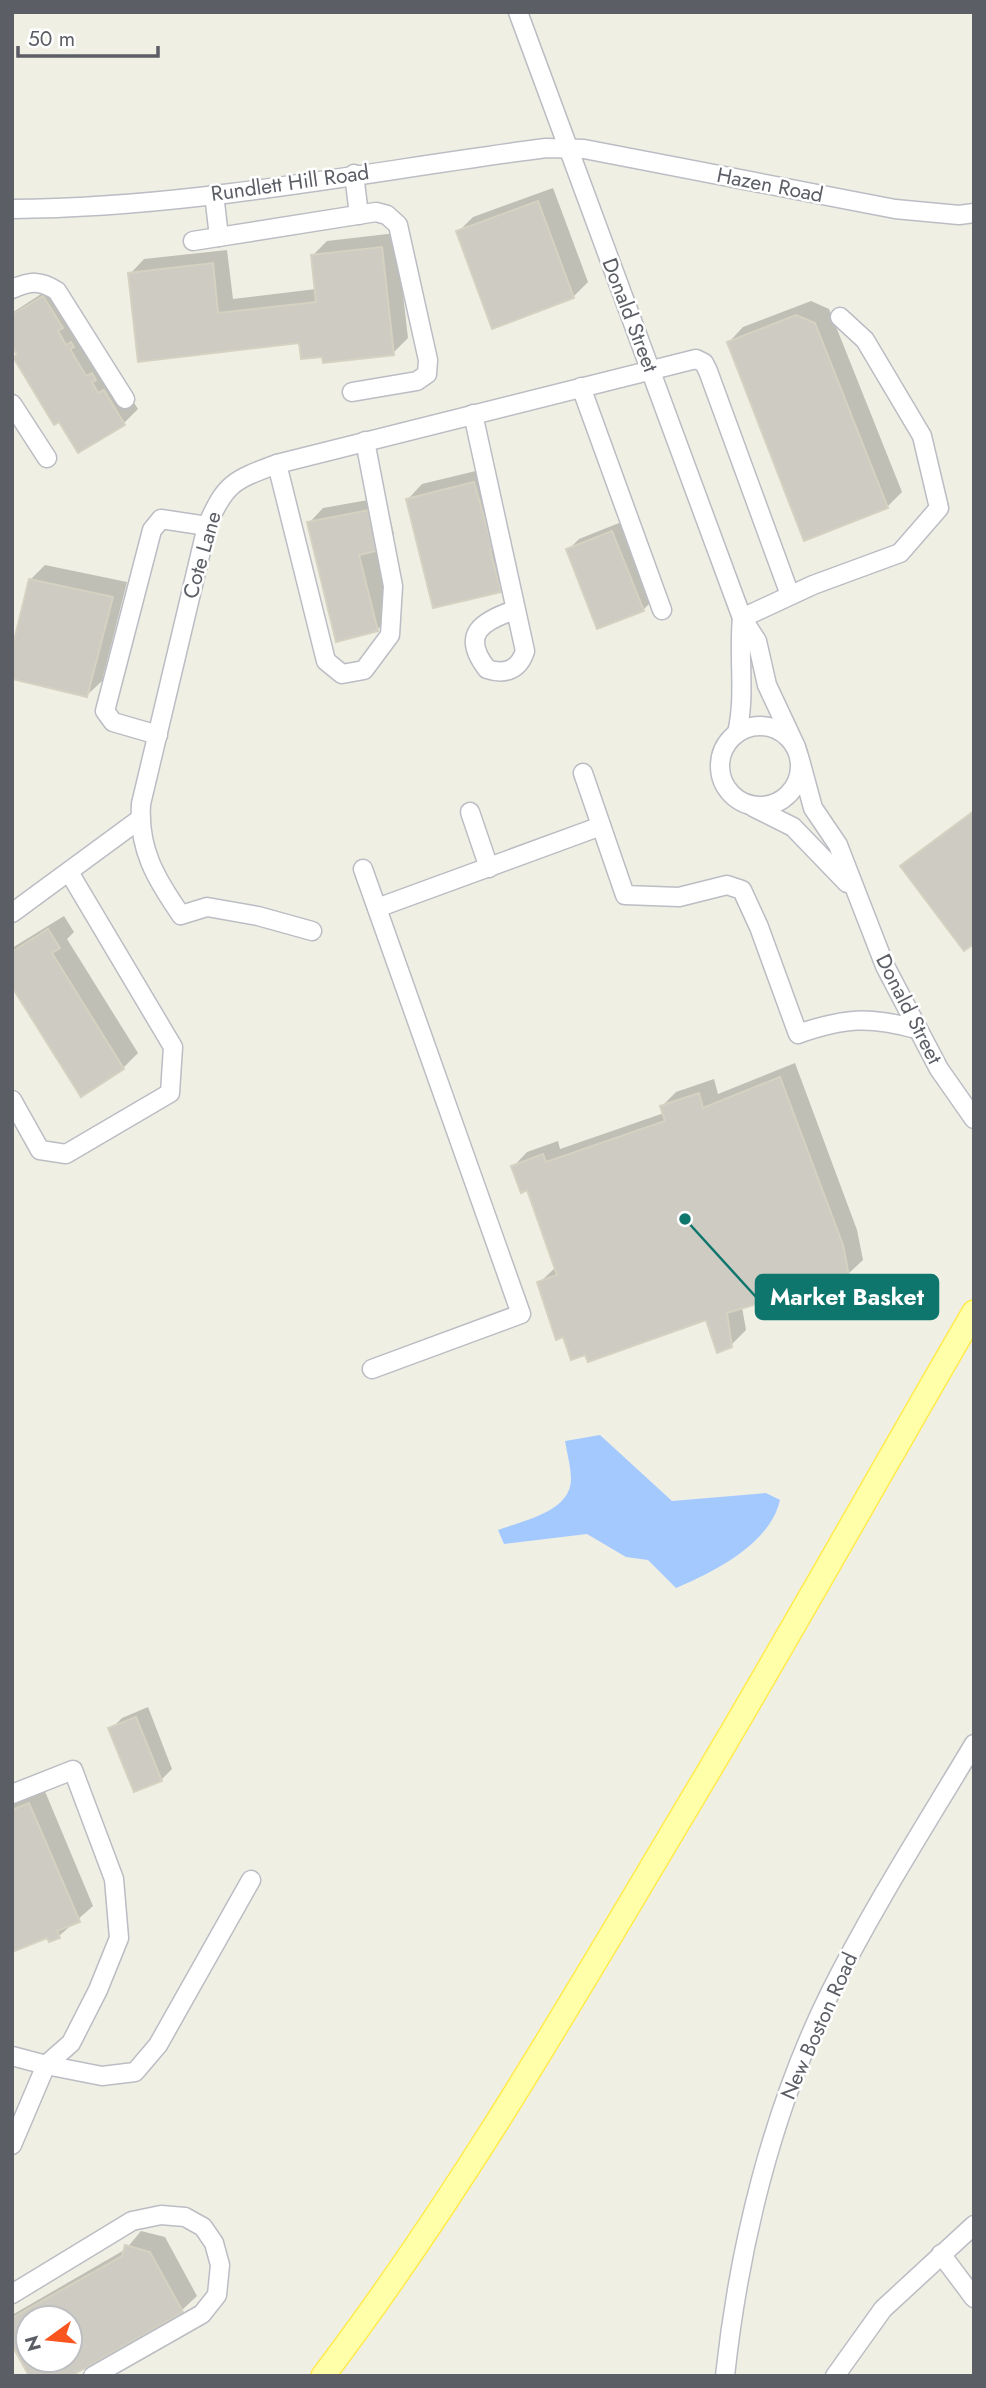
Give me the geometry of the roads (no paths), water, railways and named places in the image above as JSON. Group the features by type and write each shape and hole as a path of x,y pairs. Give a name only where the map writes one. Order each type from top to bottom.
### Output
{"main road":[{"path":"323,2376 452,2194 523,2083 715,1763 974,1312"}],"street":[{"name":"Donald Street","path":"518,12 742,618 757,641 771,695 798,754 813,808 838,845 885,966 916,1029 974,1119"},
{"name":"Rundlett Hill Road","path":"12,209 104,206 214,194 534,149 567,148"},
{"name":"Hazen Road","path":"567,148 637,158 895,209 959,215 974,213"},
{"path":"354,174 359,215"},
{"path":"214,194 219,237"},
{"path":"193,241 376,212 387,215 398,225 428,360 427,374 417,382 352,392"},
{"path":"12,289 44,282 57,291 125,399"},
{"path":"742,618 790,595 900,553 939,508 922,436 865,340 839,317"},
{"name":"Cote Lane","path":"312,931 207,907 181,915 152,870 145,852 140,819 207,526 220,496 234,482 277,464 696,359 704,363 790,595"},
{"path":"581,387 662,610"},
{"path":"12,404 47,458"},
{"path":"473,414 515,610"},
{"path":"277,464 326,661 342,674 363,670 390,635 393,586 365,441"},
{"path":"158,735 113,722 105,711 152,530 161,519 207,526"},
{"name":"Donald Street","path":"742,618 739,646 744,702 737,733 723,752 722,778 727,790 749,805 793,827 856,894"},
{"path":"737,733 751,727 764,726 788,737 798,754 800,774 787,797 762,807 749,805"},
{"path":"583,773 625,895 679,897 727,885 741,890 759,927 798,1034 851,1019 883,1020 916,1029"},
{"path":"470,812 489,868"},
{"path":"12,913 140,819"},
{"path":"377,908 601,826"},
{"path":"363,869 521,1314 372,1369"},
{"path":"12,1100 40,1150 66,1154 170,1093 173,1047 69,872"},
{"name":"New Boston Road","path":"724,2376 740,2277 764,2173 804,2051 862,1933 974,1744"},
{"path":"12,1794 73,1770 114,1879 119,1938 98,1990 71,2043 46,2065 12,2145"},
{"path":"12,2056 102,2076 135,2072 158,2045 251,1880"},
{"path":"12,2294 132,2221 161,2215 185,2217 203,2227 214,2243 220,2265 217,2295 202,2314 93,2376"},
{"path":"835,2376 883,2309 974,2225"},
{"path":"941,2254 974,2298"}],"water":[{"path":"600,1435 672,1501 766,1493 780,1500 775,1515 753,1543 739,1554 707,1574 676,1588 648,1560 626,1557 587,1534 504,1544 498,1530 554,1508 569,1491 571,1475 565,1441"}],"place":[{"name":"Market Basket","path":"685,1219"}]}
